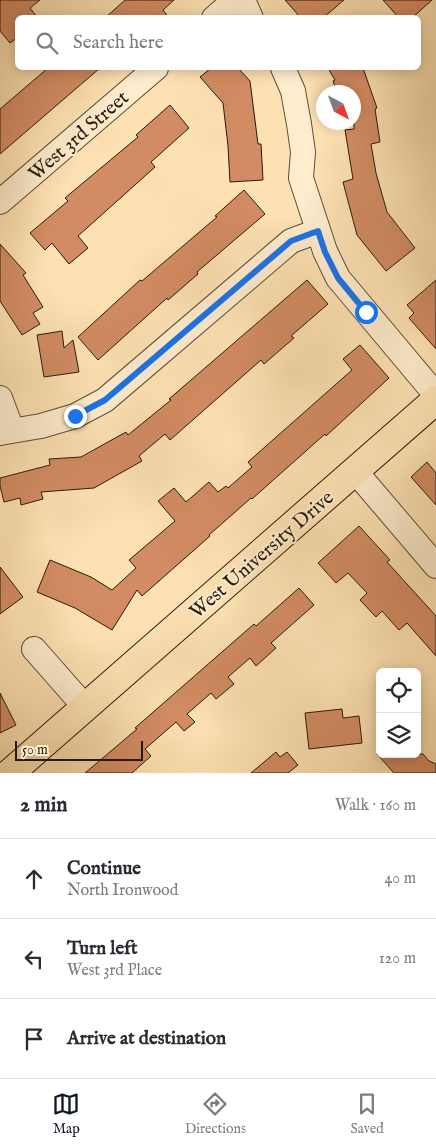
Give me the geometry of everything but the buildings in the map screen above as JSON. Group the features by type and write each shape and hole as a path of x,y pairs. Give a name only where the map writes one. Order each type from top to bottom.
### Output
{"main road":[{"name":"West University Drive","path":"10,773 436,400"}],"street":[{"path":"218,15 235,0"},
{"path":"243,0 249,15"},
{"name":"West 3rd Street","path":"0,202 154,70"},
{"path":"284,70 293,91 299,124 303,152 301,178 325,252 338,278 436,395"},
{"path":"0,398 6,432 41,426 75,416 105,400 291,241 318,231"},
{"path":"355,471 436,566"},
{"path":"34,649 85,707"}],"route":[{"path":"75,416 105,400 291,241 318,231 325,252 338,278 366,312"}]}
